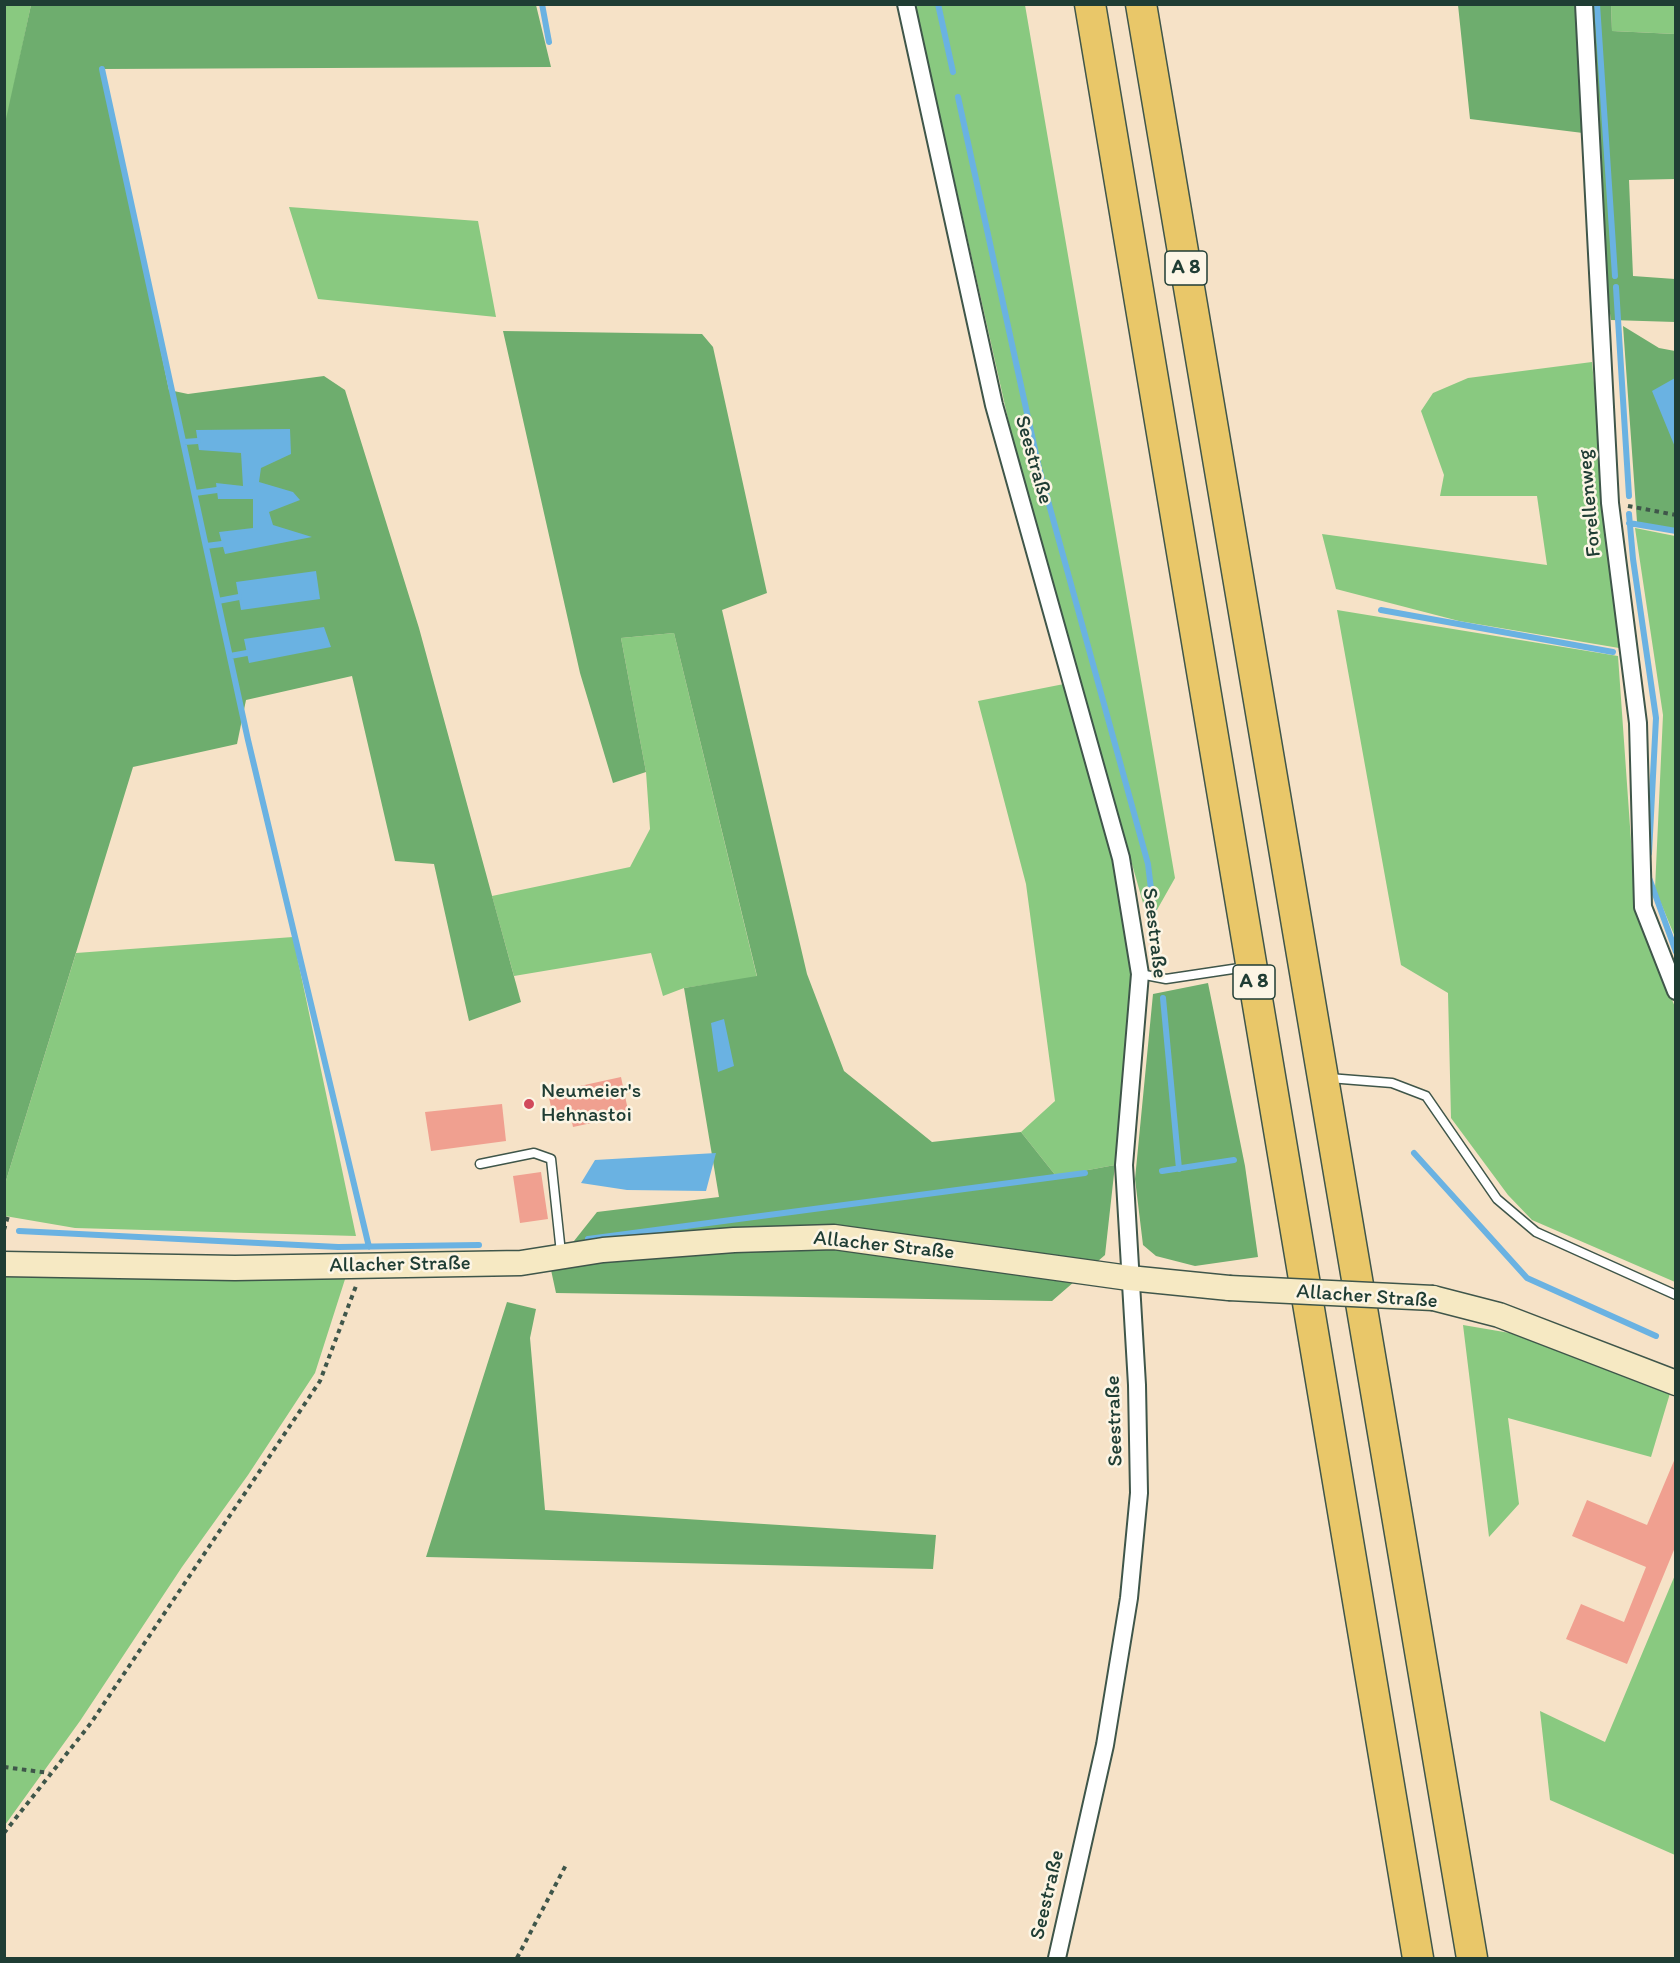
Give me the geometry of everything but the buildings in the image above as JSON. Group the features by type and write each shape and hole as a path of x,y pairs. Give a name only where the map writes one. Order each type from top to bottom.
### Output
{"highway":[{"name":"A 8","path":"1090,4 1418,1959"},
{"name":"A 8","path":"1141,4 1472,1959"}],"street":[{"name":"Seestraße","path":"906,4 994,405 1121,858 1140,974 1124,1165 1137,1385 1139,1493 1129,1598 1105,1745 1057,1959"},
{"name":"Forellenweg","path":"1584,4 1610,503 1638,723 1643,907 1676,991"},
{"name":"Allacher Straße","path":"4,1264 223,1268 521,1263 603,1250 734,1240 834,1237 1130,1278 1229,1288 1433,1298 1499,1315 1676,1383"}],"lane":[{"path":"1140,974 1166,979 1251,966"},
{"path":"1323,1077 1392,1083 1426,1096 1497,1199 1536,1232 1676,1295"},
{"path":"480,1164 534,1154 551,1159 561,1257"}],"path":[{"path":"1610,503 1676,515"},
{"path":"4,1230 8,1216"},
{"path":"4,1833 91,1723 320,1381 363,1265"},
{"path":"4,1767 50,1773"},
{"path":"517,1959 567,1863"}],"green space":[{"path":"5,5 31,5 5,128"},
{"path":"31,5 536,5 551,67 102,69 169,390 188,394 324,376 345,390 419,628 521,1002 469,1021 434,864 395,861 352,676 246,700 237,744 133,767 5,1184 4,128"},
{"path":"915,5 1025,5 1175,878 1149,924 1017,459"},
{"path":"1458,5 1611,5 1612,31 1675,34 1675,179 1629,180 1633,276 1675,279 1675,322 1611,320 1583,133 1470,119"},
{"path":"1611,5 1675,5 1675,34 1612,31"},
{"path":"289,207 478,221 496,317 318,299"},
{"path":"1623,326 1659,348 1675,351 1675,529 1637,522"},
{"path":"503,331 702,334 713,347 767,593 722,610 807,974 844,1071 932,1142 1021,1132 1056,1176 1115,1165 1105,1255 1052,1301 556,1293 551,1270 597,1212 719,1197 684,988 757,976 674,633 621,638 646,772 613,783 580,673"},
{"path":"1592,362 1619,648 1459,621 1336,589 1322,534 1547,565 1537,496 1440,496 1444,475 1421,411 1433,393 1468,378"},
{"path":"1635,528 1675,536 1675,937 1655,889 1663,715"},
{"path":"1337,610 1618,656 1636,912 1675,1007 1675,1282 1532,1220 1508,1195 1451,1118 1448,993 1401,965"},
{"path":"674,633 757,977 684,988 663,996 651,953 514,976 492,896 630,867 650,829 646,772 621,638"},
{"path":"1064,684 1114,859 1133,971 1115,1165 1056,1176 1021,1132 1055,1101 1026,884 978,701"},
{"path":"293,937 356,1236 75,1228 5,1216 5,1184 76,953"},
{"path":"1208,983 1245,1166 1258,1257 1195,1266 1156,1256 1143,1245 1135,1179 1153,994"},
{"path":"5,1271 347,1273 315,1373 80,1721 5,1825"},
{"path":"507,1302 536,1309 530,1338 545,1510 936,1535 933,1569 426,1557"},
{"path":"1463,1325 1510,1333 1671,1390 1651,1457 1508,1418 1519,1504 1489,1537"},
{"path":"1675,1575 1675,1855 1550,1800 1540,1711 1605,1742"}],"water":[{"path":"1675,378 1675,447 1652,391"},
{"path":"290,429 291,454 261,468 259,482 293,492 300,500 269,512 273,525 312,537 225,554 219,532 253,528 253,499 218,499 216,483 243,486 241,453 199,450 196,430"},
{"path":"316,571 320,599 241,610 236,582"},
{"path":"324,627 331,647 249,663 244,639"},
{"path":"724,1019 734,1066 718,1072 711,1023"},
{"path":"716,1153 706,1191 627,1190 581,1183 595,1160"}],"waterway":[{"path":"542,4 549,42"},
{"path":"938,4 953,72"},
{"path":"1597,4 1615,276"},
{"path":"102,69 248,740 369,1247"},
{"path":"958,97 1039,468 1148,864 1154,914"},
{"path":"1616,287 1629,496"},
{"path":"184,442 198,441"},
{"path":"195,493 217,490"},
{"path":"1629,514 1633,559 1656,718 1649,853"},
{"path":"1629,523 1676,531"},
{"path":"206,546 222,544"},
{"path":"218,601 239,597"},
{"path":"1381,610 1613,652"},
{"path":"230,656 247,653"},
{"path":"1648,875 1676,952"},
{"path":"1163,998 1179,1169"},
{"path":"1414,1153 1527,1278 1656,1336"},
{"path":"1162,1171 1234,1160"},
{"path":"588,1239 1085,1173"},
{"path":"19,1231 338,1247 479,1245"}],"place":[{"name":"Neumeier's Hehnastoi","path":"529,1104"}]}
